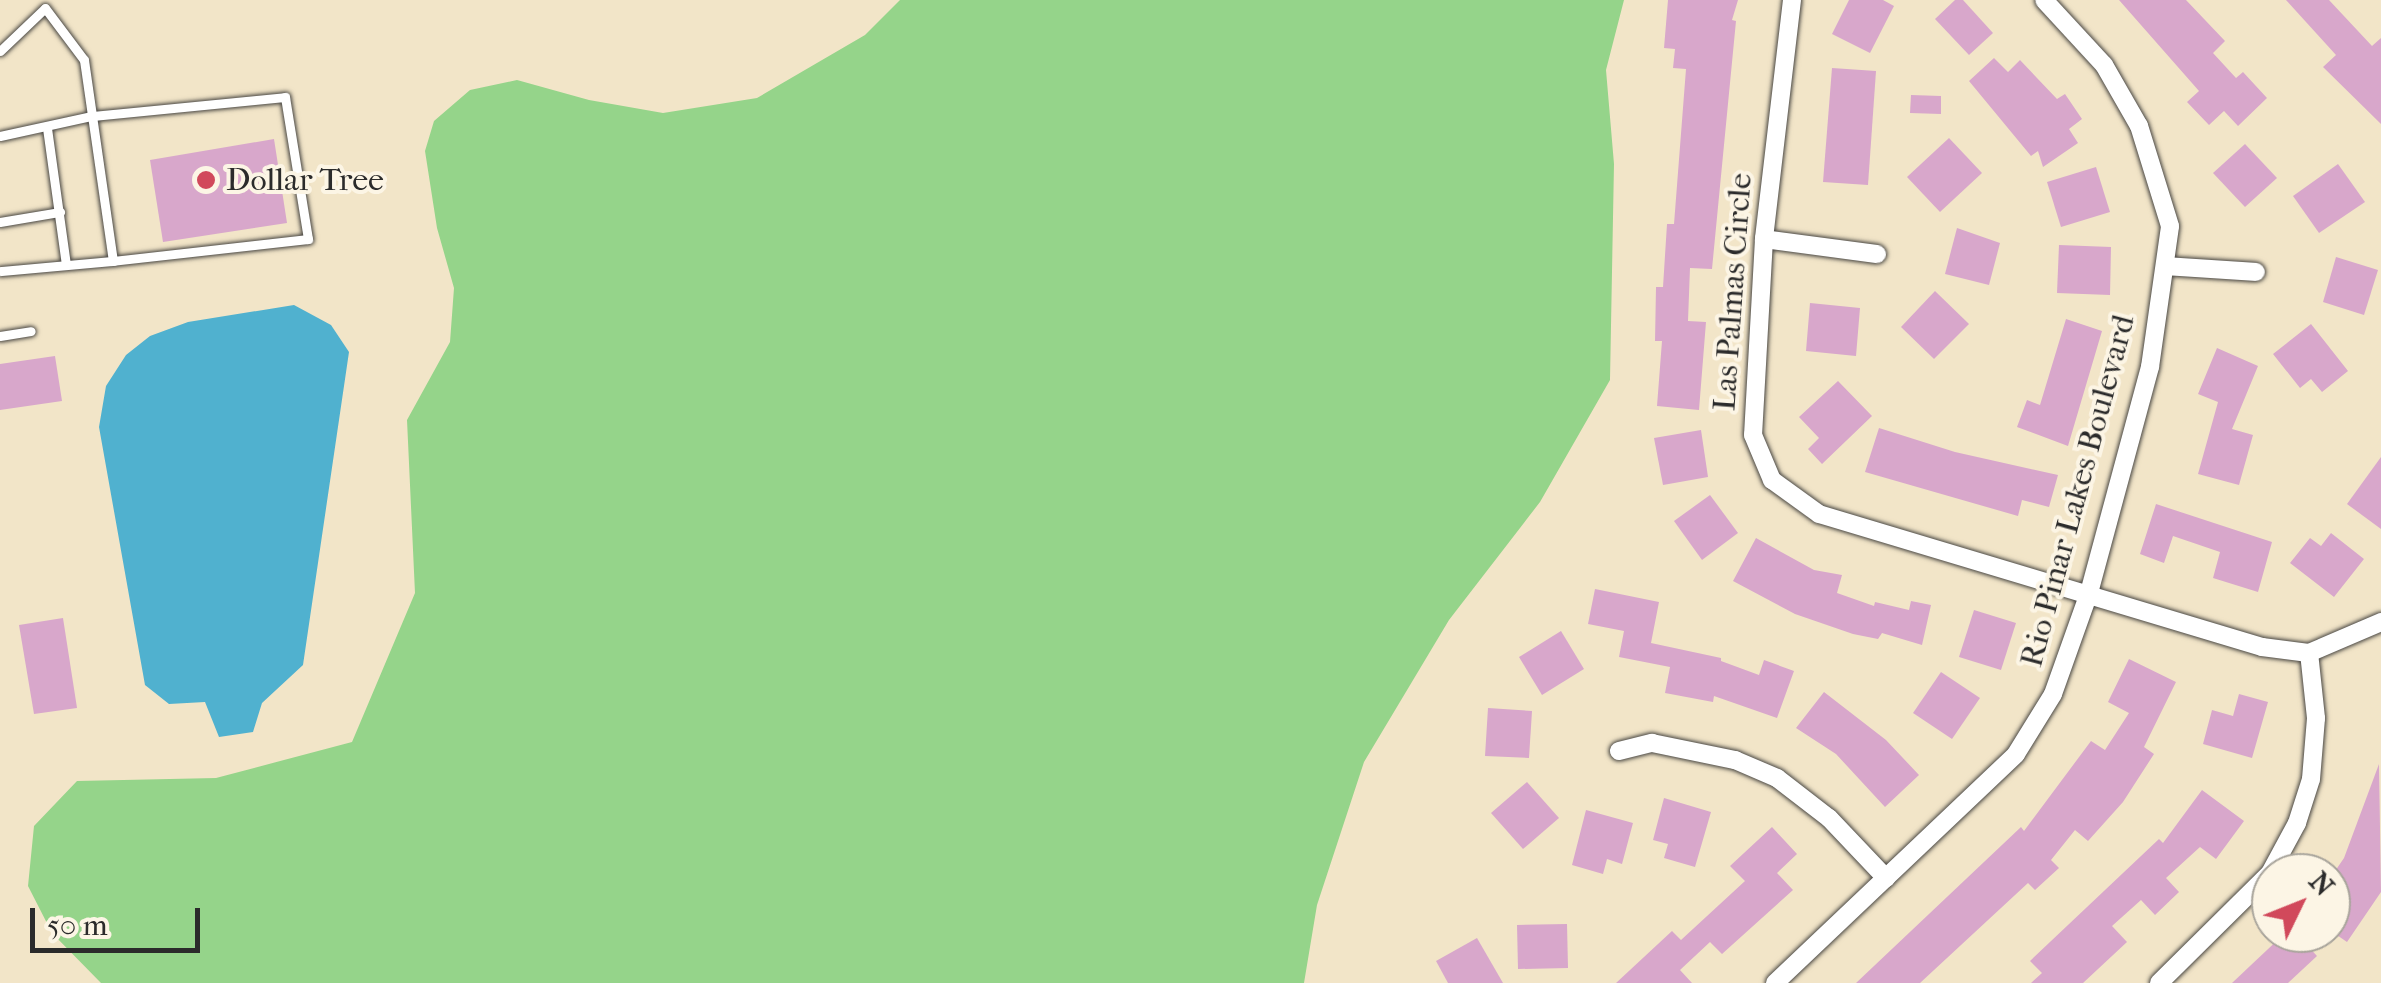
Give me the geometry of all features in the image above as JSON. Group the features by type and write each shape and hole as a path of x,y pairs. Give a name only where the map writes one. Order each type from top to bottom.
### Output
{"street":[{"name":"Las Palmas Circle","path":"1792,0 1764,239 1753,435 1772,480 1820,514 2262,647 2309,652 2381,622"},
{"name":"Rio Pinar Lakes Boulevard","path":"1775,983 2016,754 2053,694 2088,593 2150,368 2170,226 2139,126 2104,64 2044,0"},
{"path":"1764,239 1878,254"},
{"path":"2166,266 2256,272"},
{"path":"2158,983 2270,873 2298,823 2311,780 2314,734 2309,652"},
{"path":"1619,751 1652,743 1736,760 1777,778 1828,818 1886,878"}],"lane":[{"path":"0,51 45,8 84,60 113,260"},
{"path":"0,136 92,116 285,97 308,240 0,271"},
{"path":"47,128 66,265"},
{"path":"0,222 60,212"},
{"path":"0,336 31,331"}],"green space":[{"path":"900,0 1624,0 1606,70 1614,164 1610,380 1540,502 1449,620 1364,762 1317,905 1304,983 101,983 52,933 28,886 34,826 77,781 216,778 352,742 415,593 407,420 450,342 454,288 437,228 425,151 434,121 470,90 517,80 589,100 663,113 757,98 865,35"}],"water":[{"path":"294,305 331,325 349,352 303,665 262,703 253,732 219,737 205,702 169,704 145,685 99,427 106,386 126,355 150,336 188,322"}],"building":[{"path":"1668,0 1738,0 1732,20 1736,21 1712,269 1690,268 1688,321 1706,322 1699,410 1657,406 1662,341 1655,341 1656,287 1663,287 1667,224 1674,224 1686,69 1673,68 1675,49 1664,48"},
{"path":"1849,0 1883,0 1894,6 1870,53 1832,34"},
{"path":"1955,0 1963,0 1993,33 1969,55 1935,19"},
{"path":"2119,0 2186,0 2225,41 2213,53 2236,78 2243,72 2267,98 2238,126 2224,111 2209,125 2187,102 2199,91"},
{"path":"2286,0 2329,0 2372,46 2381,38 2381,124 2323,67 2336,55"},
{"path":"1994,58 2008,72 2020,60 2057,99 2065,94 2082,119 2069,129 2078,143 2043,167 2038,151 2031,156 1969,81"},
{"path":"1832,68 1876,71 1868,185 1823,182"},
{"path":"1911,95 1941,96 1941,114 1910,113"},
{"path":"1949,138 1982,173 1940,212 1907,177"},
{"path":"274,139 287,223 163,242 150,160"},
{"path":"2245,144 2277,178 2245,207 2213,173"},
{"path":"2338,164 2365,202 2319,233 2293,196"},
{"path":"2096,167 2110,212 2061,227 2047,182"},
{"path":"1957,228 2000,243 1989,285 1945,274"},
{"path":"2059,245 2111,247 2110,295 2057,293"},
{"path":"2336,257 2378,270 2364,315 2323,302"},
{"path":"1935,291 1969,324 1934,359 1901,327"},
{"path":"1810,303 1860,308 1856,356 1806,351"},
{"path":"2066,319 2102,331 2068,446 2017,427 2027,400 2040,405"},
{"path":"2311,324 2348,371 2322,392 2311,379 2300,388 2273,354"},
{"path":"2217,348 2258,366 2232,429 2253,435 2239,485 2198,474 2218,402 2198,394"},
{"path":"55,356 62,401 0,410 0,364"},
{"path":"1838,381 1872,416 1822,464 1808,449 1819,438 1799,417"},
{"path":"1879,428 1955,452 2058,475 2049,507 2022,500 2018,516 1865,472"},
{"path":"1701,430 1708,477 1663,485 1654,438"},
{"path":"2381,457 2381,529 2347,504"},
{"path":"1710,495 1738,533 1702,560 1674,521"},
{"path":"2156,504 2272,542 2258,592 2213,578 2220,552 2173,536 2164,563 2140,554"},
{"path":"2331,533 2364,559 2334,597 2290,563 2310,538 2321,546"},
{"path":"1756,538 1814,570 1842,575 1837,593 1874,606 1875,602 1909,610 1911,601 1931,605 1922,645 1882,633 1878,639 1853,634 1795,614 1733,581"},
{"path":"1595,589 1659,602 1651,643 1721,658 1759,675 1764,660 1794,671 1777,718 1714,696 1713,702 1665,693 1670,667 1619,657 1624,631 1588,624"},
{"path":"1974,610 2016,623 2001,670 1959,657"},
{"path":"63,618 77,708 34,714 19,625"},
{"path":"1561,631 1584,669 1542,695 1519,657"},
{"path":"2129,659 2176,682 2144,747 2154,754 2123,802 2088,841 2075,830 2051,860 2059,868 2035,890 2028,883 1920,983 1856,983 2021,827 2024,831 2091,741 2105,750 2129,713 2108,702"},
{"path":"1941,672 1980,698 1952,739 1913,713"},
{"path":"1824,692 1886,740 1919,775 1885,807 1836,754 1796,728"},
{"path":"2239,694 2268,702 2252,758 2203,744 2212,710 2233,716"},
{"path":"1488,708 1532,711 1529,758 1485,756"},
{"path":"2379,764 2381,892 2351,936 2351,853 2346,853"},
{"path":"1527,782 1559,818 1523,849 1491,813"},
{"path":"2202,790 2244,821 2216,859 2200,847 2166,878 2179,892 2155,915 2141,900 2112,926 2127,942 2083,983 2031,983 2042,973 2030,961 2159,839 2163,843"},
{"path":"1664,798 1711,812 1695,867 1664,858 1668,844 1653,840"},
{"path":"1586,810 1633,823 1622,864 1607,859 1603,874 1572,865"},
{"path":"1772,827 1797,854 1777,873 1793,890 1722,954 1710,942 1680,970 1692,983 1616,983 1672,931 1681,940 1745,881 1730,866"},
{"path":"1567,924 1568,968 1518,969 1517,925"},
{"path":"1477,938 1503,983 1448,983 1436,961"},
{"path":"2264,953 2317,956 2288,983 2232,983"}],"place":[{"name":"Dollar Tree","path":"206,180"}]}
